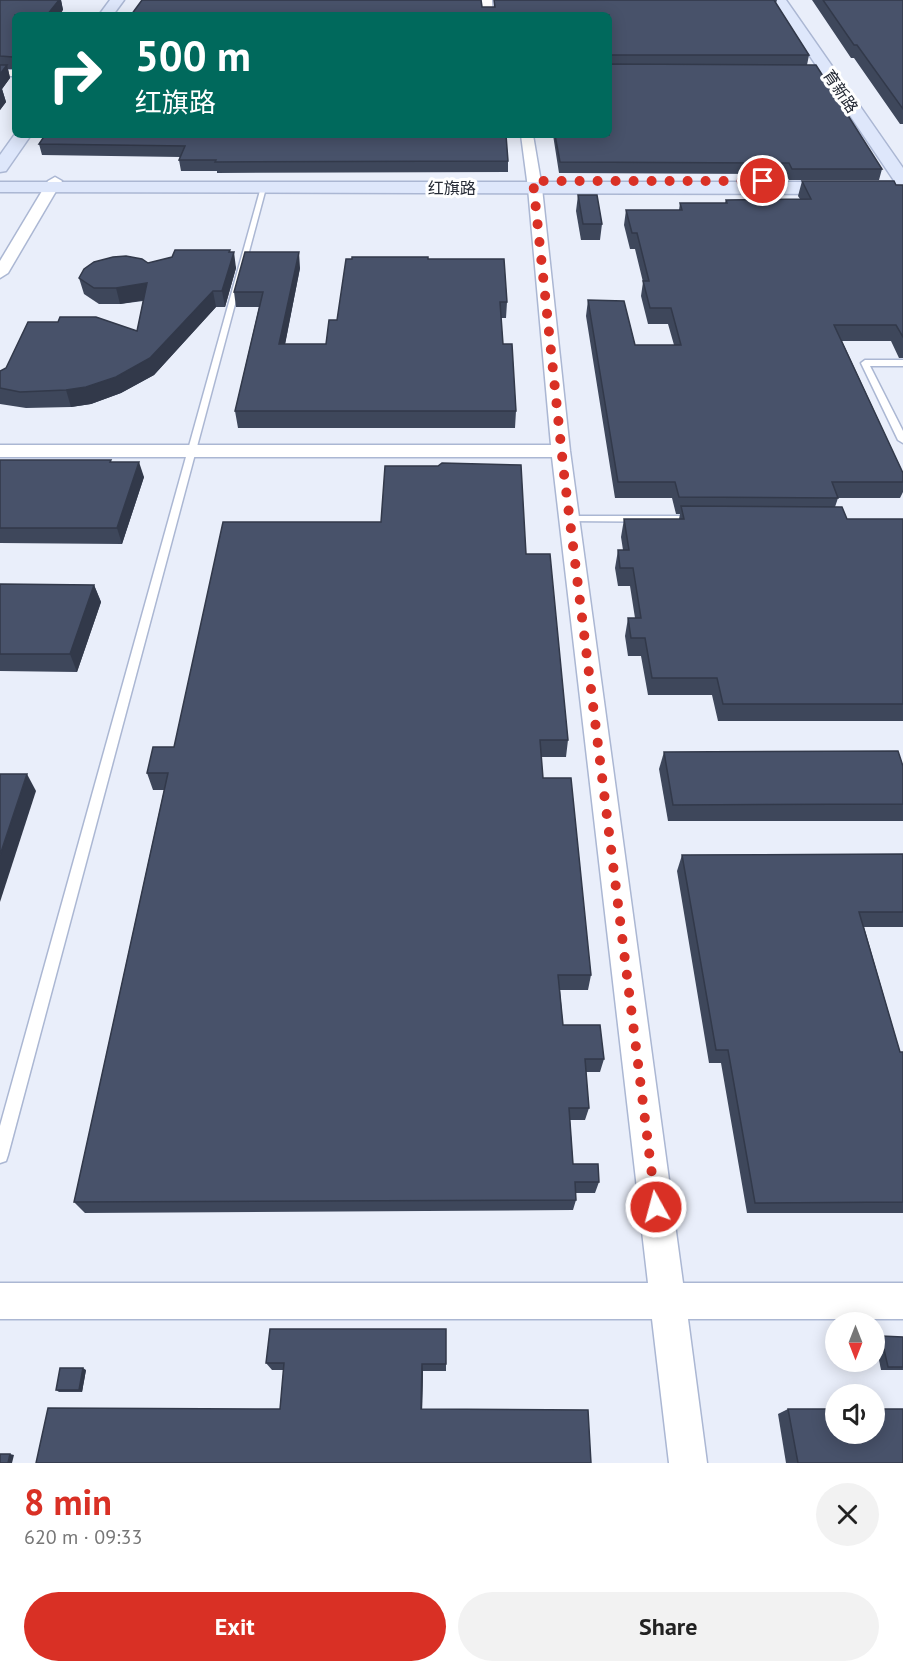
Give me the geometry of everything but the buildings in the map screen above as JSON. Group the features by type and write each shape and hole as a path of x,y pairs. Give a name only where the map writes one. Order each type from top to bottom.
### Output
{"main road":[{"name":"育新路","path":"780,0 821,70 903,181"},
{"path":"0,167 20,138"},
{"name":"红旗路","path":"0,181 263,188 903,181"},
{"name":"红旗路","path":"0,188 53,184 534,184 903,188"}],"street":[{"path":"527,138 561,451 688,1463"},
{"path":"0,273 53,184"},
{"path":"0,451 561,451"},
{"path":"0,1302 903,1302"}],"lane":[{"path":"0,1155 189,451 263,188"},
{"path":"903,363 865,363 903,440"},
{"path":"570,519 701,519"}],"route":[{"path":"656,1207 564,474 533,181 763,181"}]}
